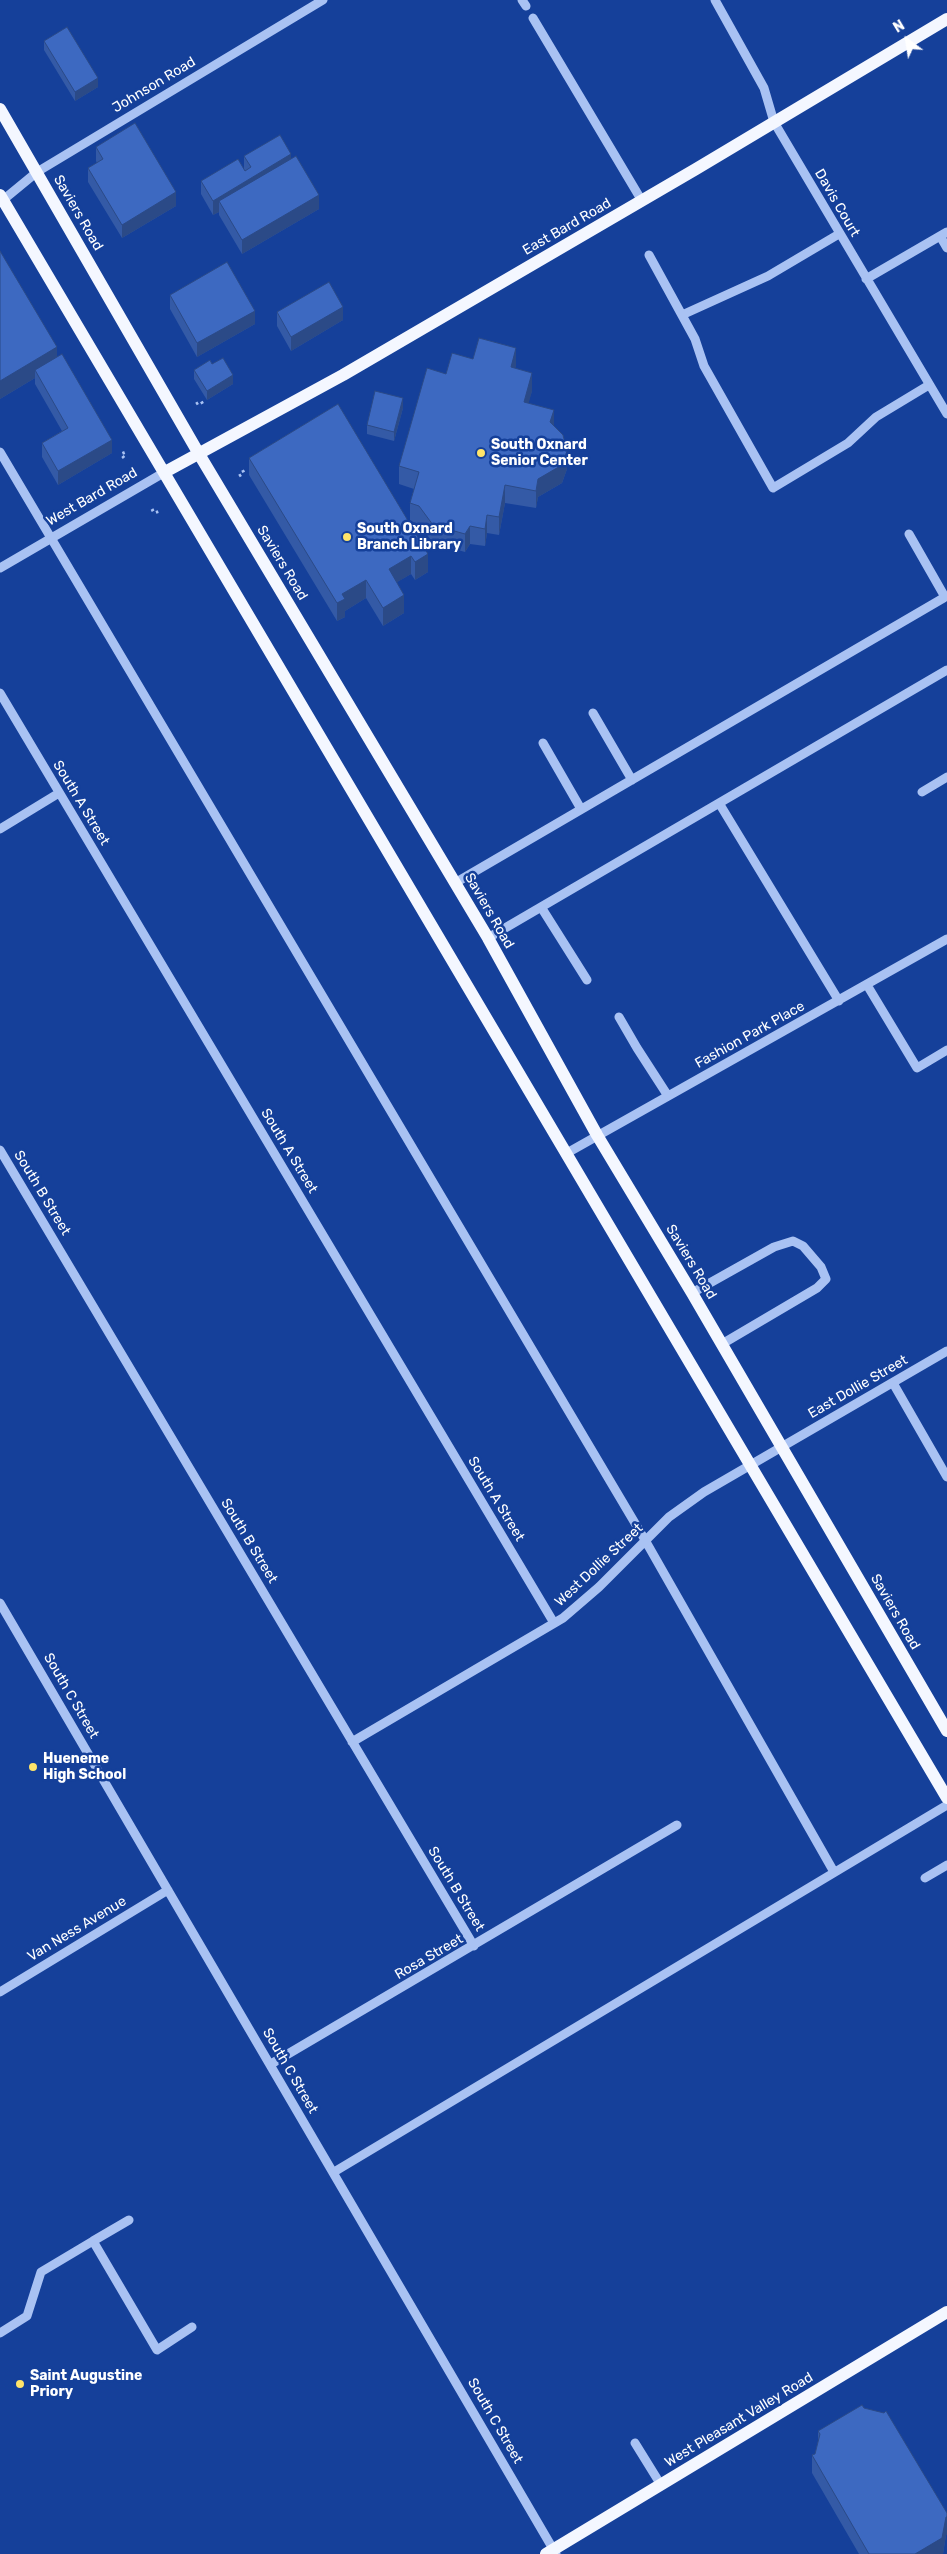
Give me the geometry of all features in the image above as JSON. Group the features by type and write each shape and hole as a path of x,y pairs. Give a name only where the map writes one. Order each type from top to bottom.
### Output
{"main road":[{"name":"East Bard Road","path":"199,454 312,393 642,201 947,19"},
{"name":"Saviers Road","path":"0,109 199,454 488,938 597,1136 692,1293 947,1731"},
{"path":"2,197 947,1798"},
{"name":"West Bard Road","path":"165,472 199,454"},
{"name":"West Pleasant Valley Road","path":"552,2553 947,2312"}],"street":[{"name":"Johnson Road","path":"2,197 37,172 323,0"},
{"name":"Davis Court","path":"715,0 764,88 774,122 947,414"},
{"path":"533,18 642,201"},
{"path":"682,315 768,276 840,234"},
{"path":"866,279 944,234 947,248"},
{"path":"649,255 695,339 704,366 772,488 848,443 876,417 929,385"},
{"path":"0,452 645,1540 834,1872"},
{"name":"West Bard Road","path":"0,568 165,472"},
{"path":"455,883 946,596 909,534"},
{"path":"488,938 947,670"},
{"name":"South A Street","path":"0,693 554,1623"},
{"path":"593,714 632,780"},
{"path":"543,742 581,809"},
{"path":"922,792 947,777"},
{"path":"0,829 59,793"},
{"path":"719,804 840,1000"},
{"path":"542,907 587,980"},
{"name":"Fashion Park Place","path":"567,1154 947,939"},
{"path":"867,984 917,1068 947,1050"},
{"path":"619,1017 668,1096"},
{"name":"South B Street","path":"0,1150 474,1946"},
{"path":"692,1293 774,1247 793,1241 803,1246 821,1267 826,1278 818,1288 722,1344"},
{"name":"East Dollie Street","path":"782,1447 947,1351"},
{"path":"893,1383 947,1477"},
{"name":"West Dollie Street","path":"352,1742 554,1623 599,1587 669,1517 704,1492 782,1447"},
{"name":"South C Street","path":"0,1603 334,2172 552,2553"},
{"path":"334,2172 947,1805"},
{"name":"Rosa Street","path":"271,2064 677,1825"},
{"path":"925,1878 947,1865"},
{"name":"Van Ness Avenue","path":"0,1992 168,1890"},
{"path":"0,2333 27,2316 41,2272 129,2220"},
{"path":"93,2241 157,2350 192,2327"},
{"path":"635,2443 661,2485"}],"path":[{"path":"196,404 201,401 204,406"},
{"path":"124,458 122,454 126,452"},
{"path":"239,476 244,473 240,467"},
{"path":"152,509 154,513 160,510"}],"building":[{"path":"67,27 98,78 75,92 44,41"},
{"path":"135,123 176,192 122,225 88,168 103,159 96,147"},
{"path":"280,135 291,154 213,201 201,181 238,159 245,171 251,167 244,156"},
{"path":"296,156 319,195 242,240 219,201"},
{"path":"0,251 57,347 0,381"},
{"path":"227,262 255,311 197,343 170,295"},
{"path":"329,282 343,307 291,337 277,312"},
{"path":"479,338 516,348 511,367 532,373 524,402 554,410 550,422 563,435 567,451 562,465 538,479 536,491 505,485 499,517 487,515 485,529 470,526 465,534 433,525 419,506 410,503 419,472 399,466 427,368 446,374 452,353 473,359"},
{"path":"62,354 112,440 58,471 42,443 68,428 35,370"},
{"path":"223,358 233,375 207,391 194,370 210,360 212,364"},
{"path":"375,391 403,398 394,432 367,425"},
{"path":"338,404 428,554 415,562 411,556 389,569 404,595 383,608 366,580 342,594 345,599 337,603 249,458"},
{"path":"862,2405 864,2408 884,2413 886,2411 947,2513 942,2538 915,2554 869,2554 812,2455 815,2454 820,2434 818,2431"}],"place":[{"name":"South Oxnard Senior Center","path":"481,453"},
{"name":"South Oxnard Branch Library","path":"347,537"},
{"name":"Hueneme High School","path":"33,1767"},
{"name":"Saint Augustine Priory","path":"20,2384"}]}
